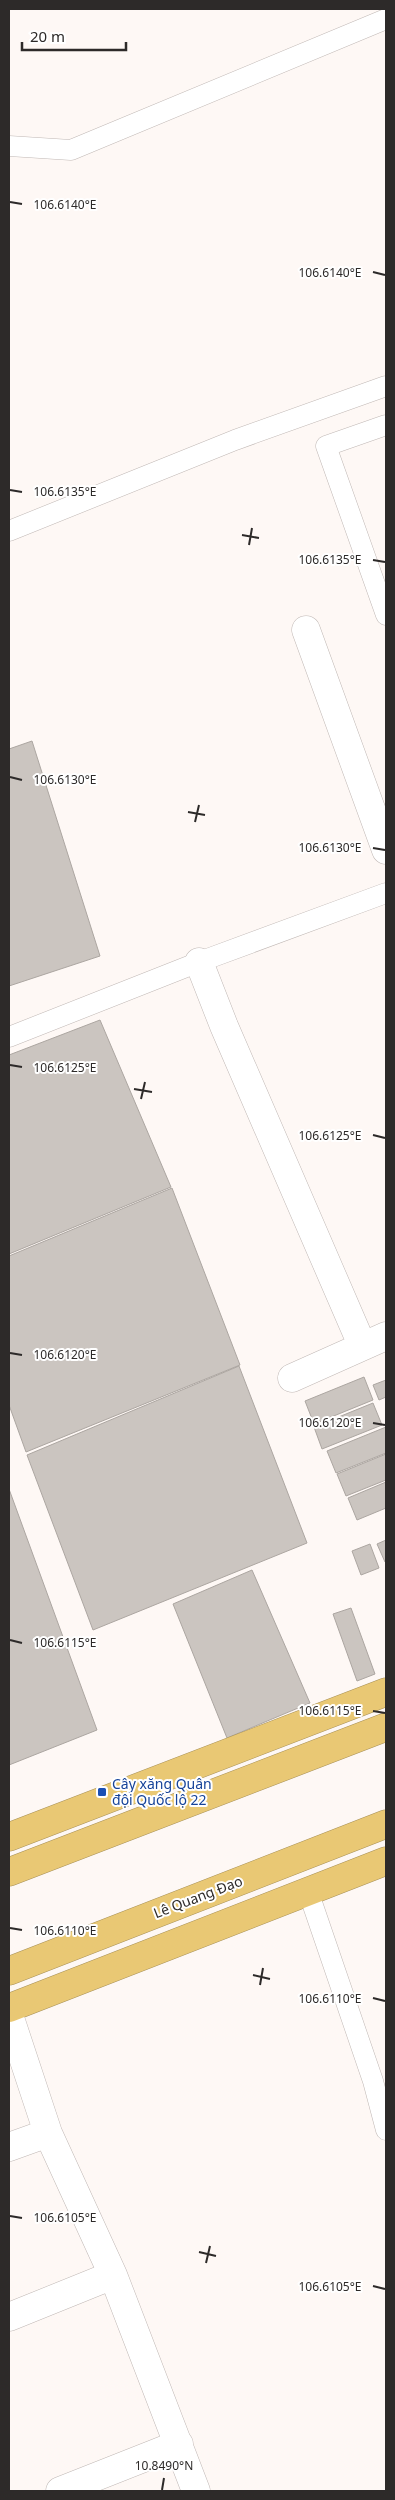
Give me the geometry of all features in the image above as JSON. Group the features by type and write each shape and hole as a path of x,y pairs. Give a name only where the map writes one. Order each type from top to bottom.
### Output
{"highway":[{"path":"9,1837 386,1692"},
{"path":"9,1872 386,1727"},
{"name":"Lê Quang Đạo","path":"9,1971 386,1824"},
{"path":"9,2008 386,1861"}],"street":[{"path":"306,630 386,850"},
{"path":"200,962 224,1026 374,1340 292,1378"},
{"path":"9,2015 48,2133 112,2275 196,2491"},
{"path":"9,2147 48,2133"},
{"path":"9,2317 112,2275"},
{"path":"60,2491 179,2444"}],"lane":[{"path":"9,146 71,150 386,19"},
{"path":"9,531 235,440 386,386"},
{"path":"386,425 326,446 386,615"},
{"path":"9,1037 200,962 386,893"},
{"path":"308,1891 373,2081 386,2130"}],"building":[{"path":"32,741 100,956 9,986 9,749"},
{"path":"100,1020 171,1187 9,1254 9,1055"},
{"path":"172,1188 240,1365 26,1452 9,1405 9,1256"},
{"path":"239,1366 307,1543 93,1630 27,1455"},
{"path":"364,1377 373,1400 314,1424 305,1401"},
{"path":"386,1380 386,1397 379,1400 373,1385"},
{"path":"373,1403 382,1425 322,1449 314,1427"},
{"path":"386,1427 386,1453 336,1473 327,1451"},
{"path":"386,1454 386,1480 346,1496 337,1474"},
{"path":"386,1482 386,1508 357,1520 348,1498"},
{"path":"9,1489 97,1730 9,1765"},
{"path":"386,1540 386,1562 385,1562 377,1544"},
{"path":"370,1544 379,1568 361,1575 352,1551"},
{"path":"252,1570 310,1703 227,1738 173,1604"},
{"path":"351,1608 375,1674 357,1681 333,1614"}],"place":[{"name":"Cây xăng Quân đội Quốc lộ 22","path":"102,1792"}]}
